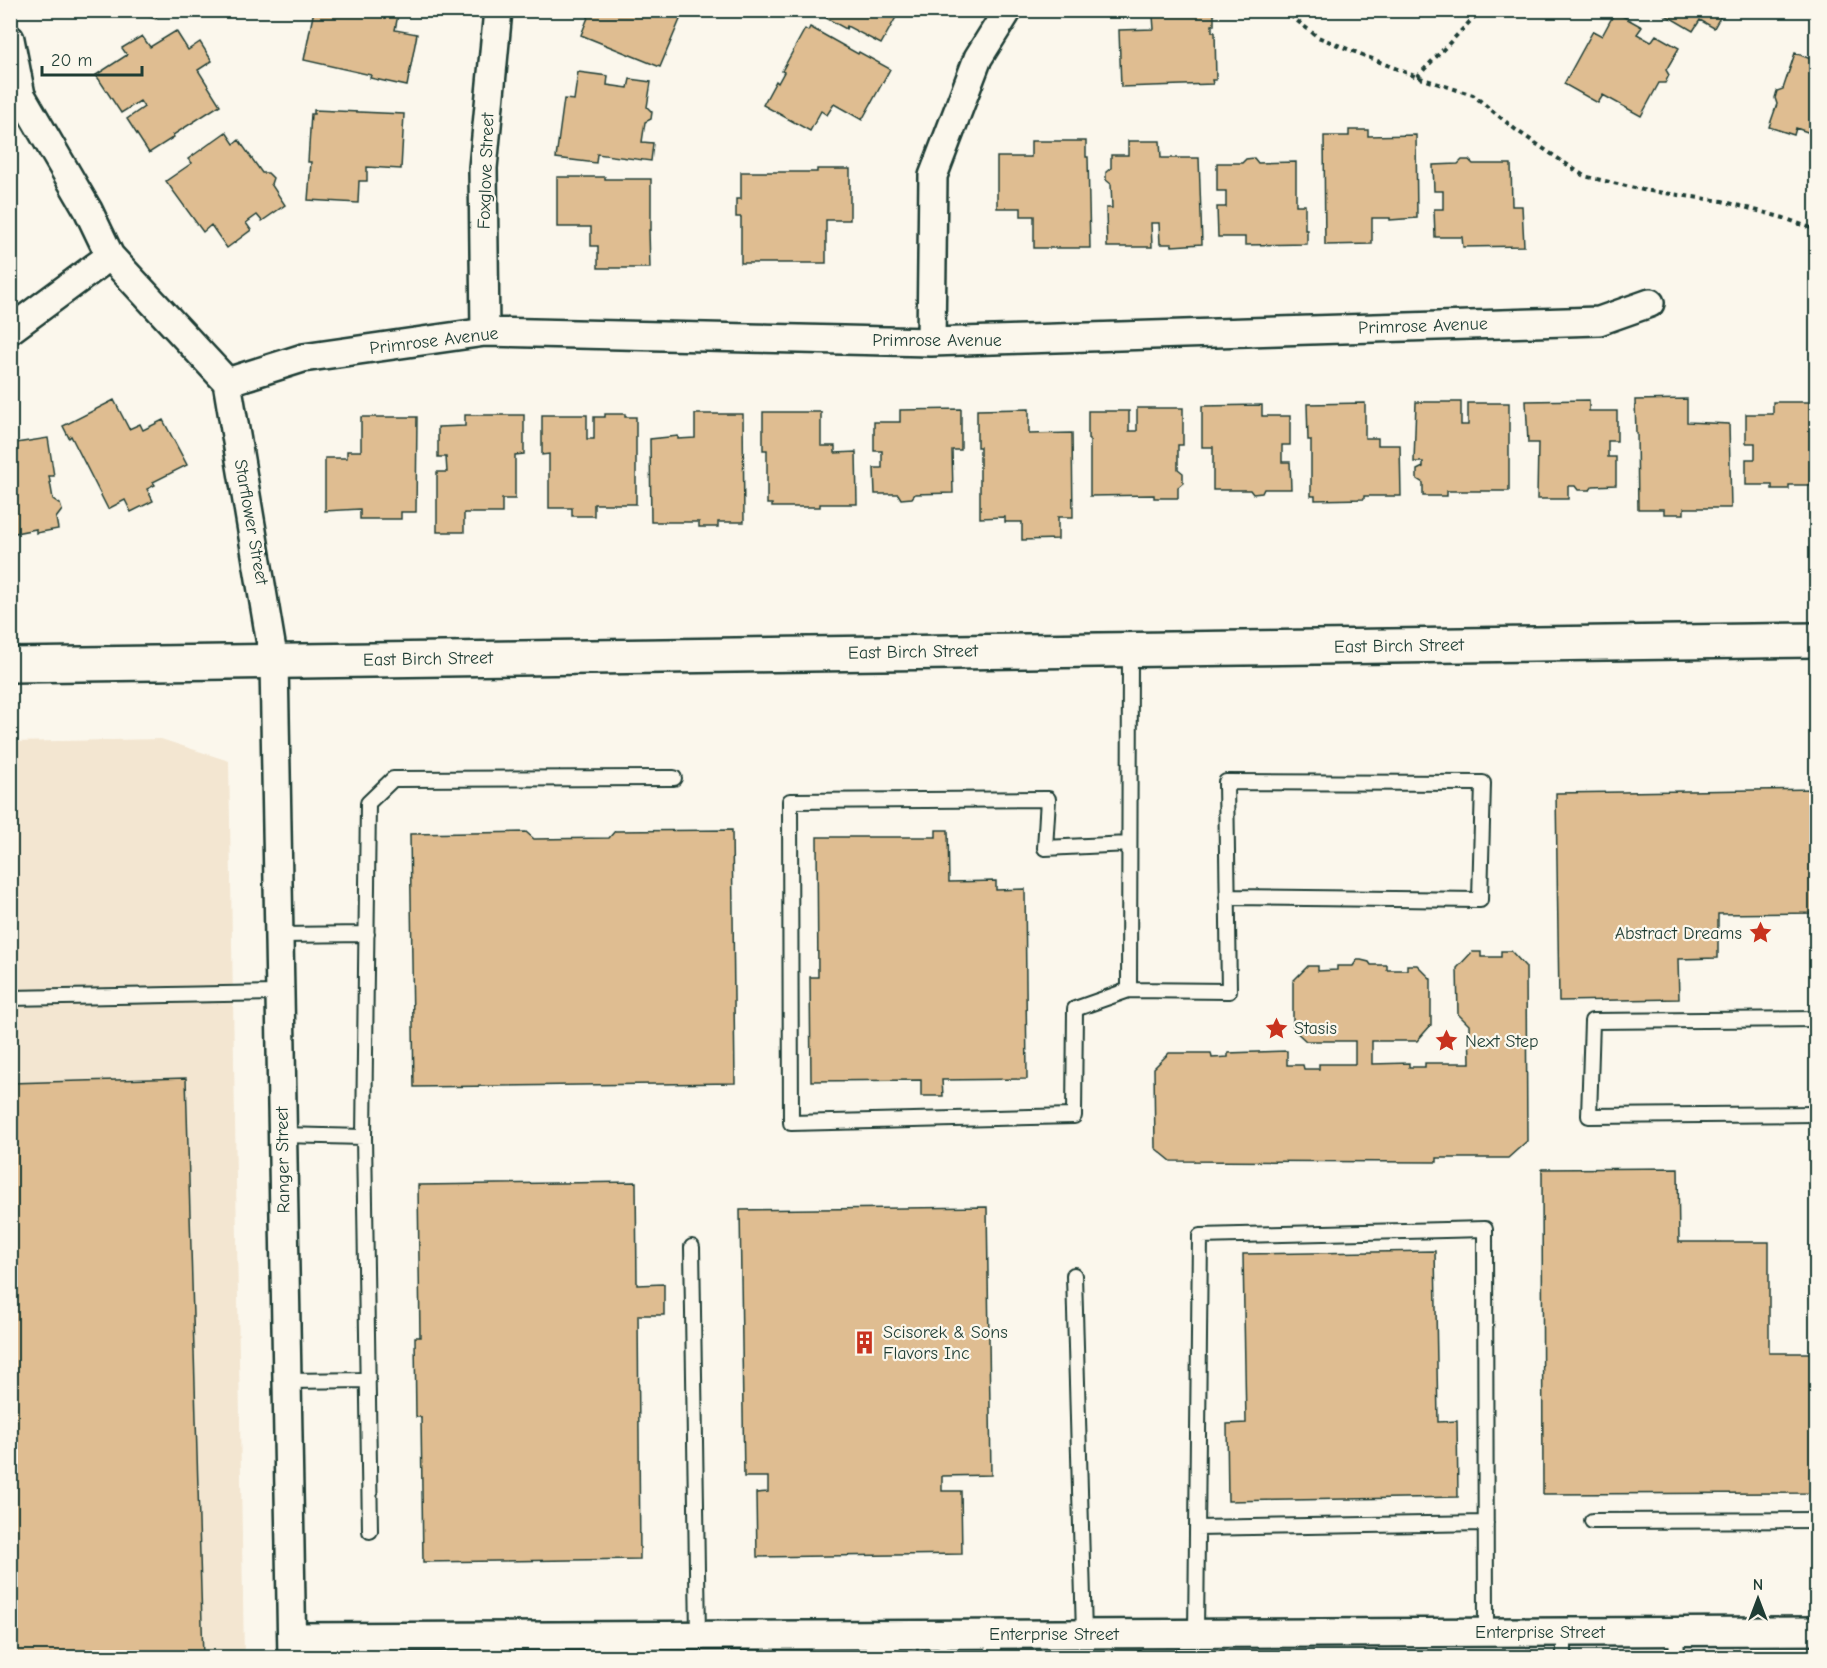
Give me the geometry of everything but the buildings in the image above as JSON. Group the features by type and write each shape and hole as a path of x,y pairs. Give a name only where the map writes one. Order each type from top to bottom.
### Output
{"street":[{"name":"Foxglove Street","path":"485,332 483,168 498,10"},
{"path":"932,342 933,176 978,58 1008,10"},
{"path":"10,39 21,95 88,210 110,256 227,382"},
{"path":"10,330 110,256"},
{"name":"Primrose Avenue","path":"227,382 303,358 485,332 932,342 1599,321 1650,303"},
{"name":"Starflower Street","path":"227,382 274,662"},
{"name":"East Birch Street","path":"10,665 1816,640"},
{"name":"Ranger Street","path":"274,662 292,1647"},
{"name":"Enterprise Street","path":"292,1647 698,1635 892,1646 993,1646 1084,1634 1486,1632 1564,1645 1676,1645 1816,1631"}],"lane":[{"path":"1129,990 1130,649"},
{"path":"370,1531 364,1137 368,803 393,779 674,778"},
{"path":"1129,844 1045,848 1048,799 790,801 791,1123 1074,1116 1075,1009 1129,990 1229,991 1227,897 1226,782 1483,783 1480,900 1227,897"},
{"path":"279,935 367,934"},
{"path":"10,998 280,993"},
{"path":"1816,1019 1592,1021 1589,1116 1816,1114"},
{"path":"282,1135 364,1137"},
{"path":"1196,1633 1200,1236 1485,1229 1486,1632"},
{"path":"692,1247 698,1635"},
{"path":"1074,1275 1084,1634"},
{"path":"287,1381 368,1380"},
{"path":"1592,1521 1816,1520"},
{"path":"1197,1528 1486,1524"}],"path":[{"path":"1283,10 1318,37 1417,77 1473,95 1516,130 1584,176 1643,190 1722,201 1784,218 1816,230"},
{"path":"1417,77 1481,10"}],"shaded area":[{"path":"161,739 229,761 244,1657 11,1657 10,742"}],"place":[{"name":"Abstract Dreams","path":"1760,933"},
{"name":"Stasis","path":"1276,1028"},
{"name":"Next Step","path":"1447,1041"},
{"name":"Scisorek & Sons Flavors Inc","path":"865,1342"}]}
